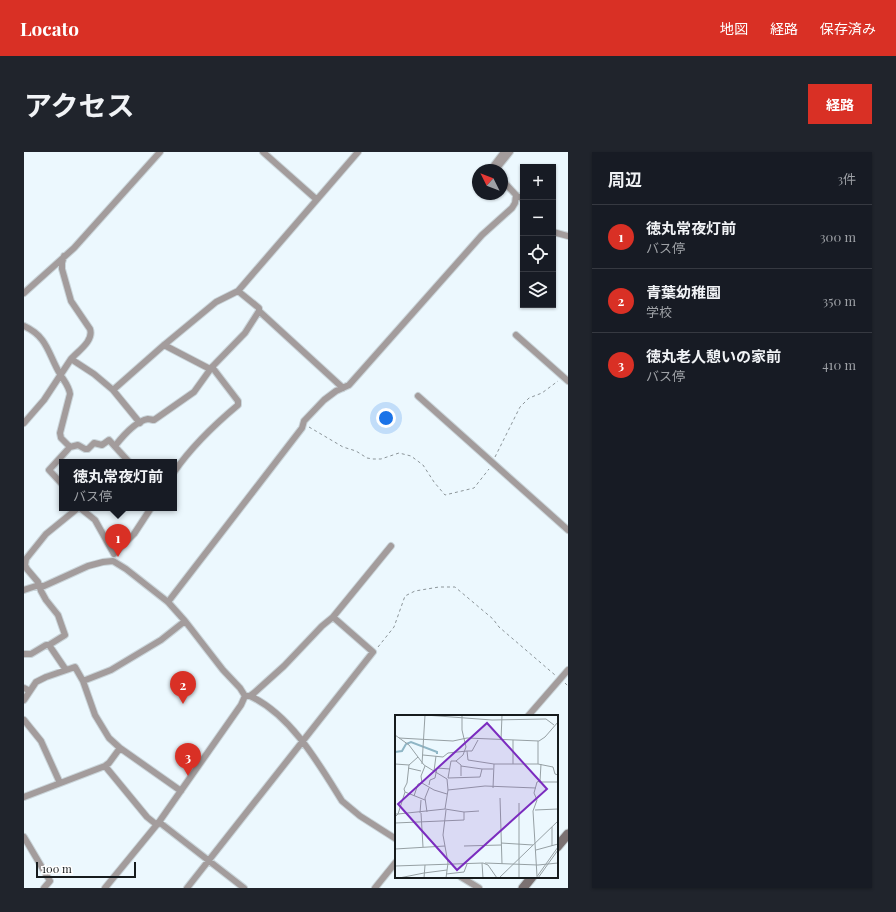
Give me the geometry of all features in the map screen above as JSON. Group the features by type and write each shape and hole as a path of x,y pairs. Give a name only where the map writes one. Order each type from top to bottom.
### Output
{"main road":[{"path":"558,846 568,834"},
{"path":"523,888 531,878"}],"street":[{"path":"149,152 154,158"},
{"path":"24,293 74,248 160,152"},
{"path":"263,152 316,199"},
{"path":"113,390 216,302 238,291 358,152"},
{"path":"495,164 504,152"},
{"path":"500,164 510,152"},
{"path":"508,186 520,197"},
{"path":"168,602 302,428 304,421 324,400 336,391 349,385 482,235 512,208 515,203 516,195"},
{"path":"556,233 568,236"},
{"path":"24,424 44,400 71,359 89,340 92,333 71,301 62,269 62,263 65,255"},
{"path":"238,291 259,308 259,311 343,388"},
{"path":"115,446 124,434 133,427 148,419 154,420 194,392 211,368 245,333 259,311"},
{"path":"24,326 34,331 47,345 60,375 66,382 70,394 62,420 60,436 70,446"},
{"path":"516,335 566,379"},
{"path":"164,345 211,368 238,401 238,405 215,424 192,448 177,468"},
{"path":"71,359 94,374 113,390 140,423"},
{"path":"418,396 568,530"},
{"path":"59,481 49,470 70,446 78,445 88,449 94,443 102,445 109,440 126,459"},
{"path":"24,654 31,654 46,645 49,646 65,635 58,615 46,600 40,590 38,582 25,565 26,559 46,534 75,511"},
{"path":"83,511 95,520 114,554"},
{"path":"113,561 114,554 134,534 149,511"},
{"path":"105,888 158,823 181,792 247,696 284,666 322,626 333,617 391,546"},
{"path":"24,590 44,586 88,566 113,561 126,569 168,602 186,621 223,670 247,696 261,702 296,733 342,801 360,816 395,838"},
{"path":"187,888 374,652 333,617"},
{"path":"83,681 111,670 161,640 186,621"},
{"path":"49,646 66,670"},
{"path":"24,700 27,689 36,682 75,667 83,681 95,716 105,733 120,748 181,792"},
{"path":"529,715 568,670"},
{"path":"24,720 42,741 60,783"},
{"path":"24,797 106,766 120,748"},
{"path":"106,766 147,817 158,823 209,860 244,888"},
{"path":"24,837 50,881 44,888"},
{"path":"24,850 29,845"},
{"path":"375,888 395,863"},
{"path":"462,878 479,888"}],"path":[{"path":"303,424 343,447 356,451 367,458 381,459 399,453 411,456 423,465 445,495 474,488 493,463 520,407 529,398 542,393 566,379"},
{"path":"374,652 394,627 404,599 409,593 415,590 455,587 493,618 499,627 568,686"}],"place":[{"name":"徳丸常夜灯前","path":"118,557"},
{"name":"青葉幼稚園","path":"183,704"},
{"name":"徳丸老人憩いの家前","path":"188,776"}]}
